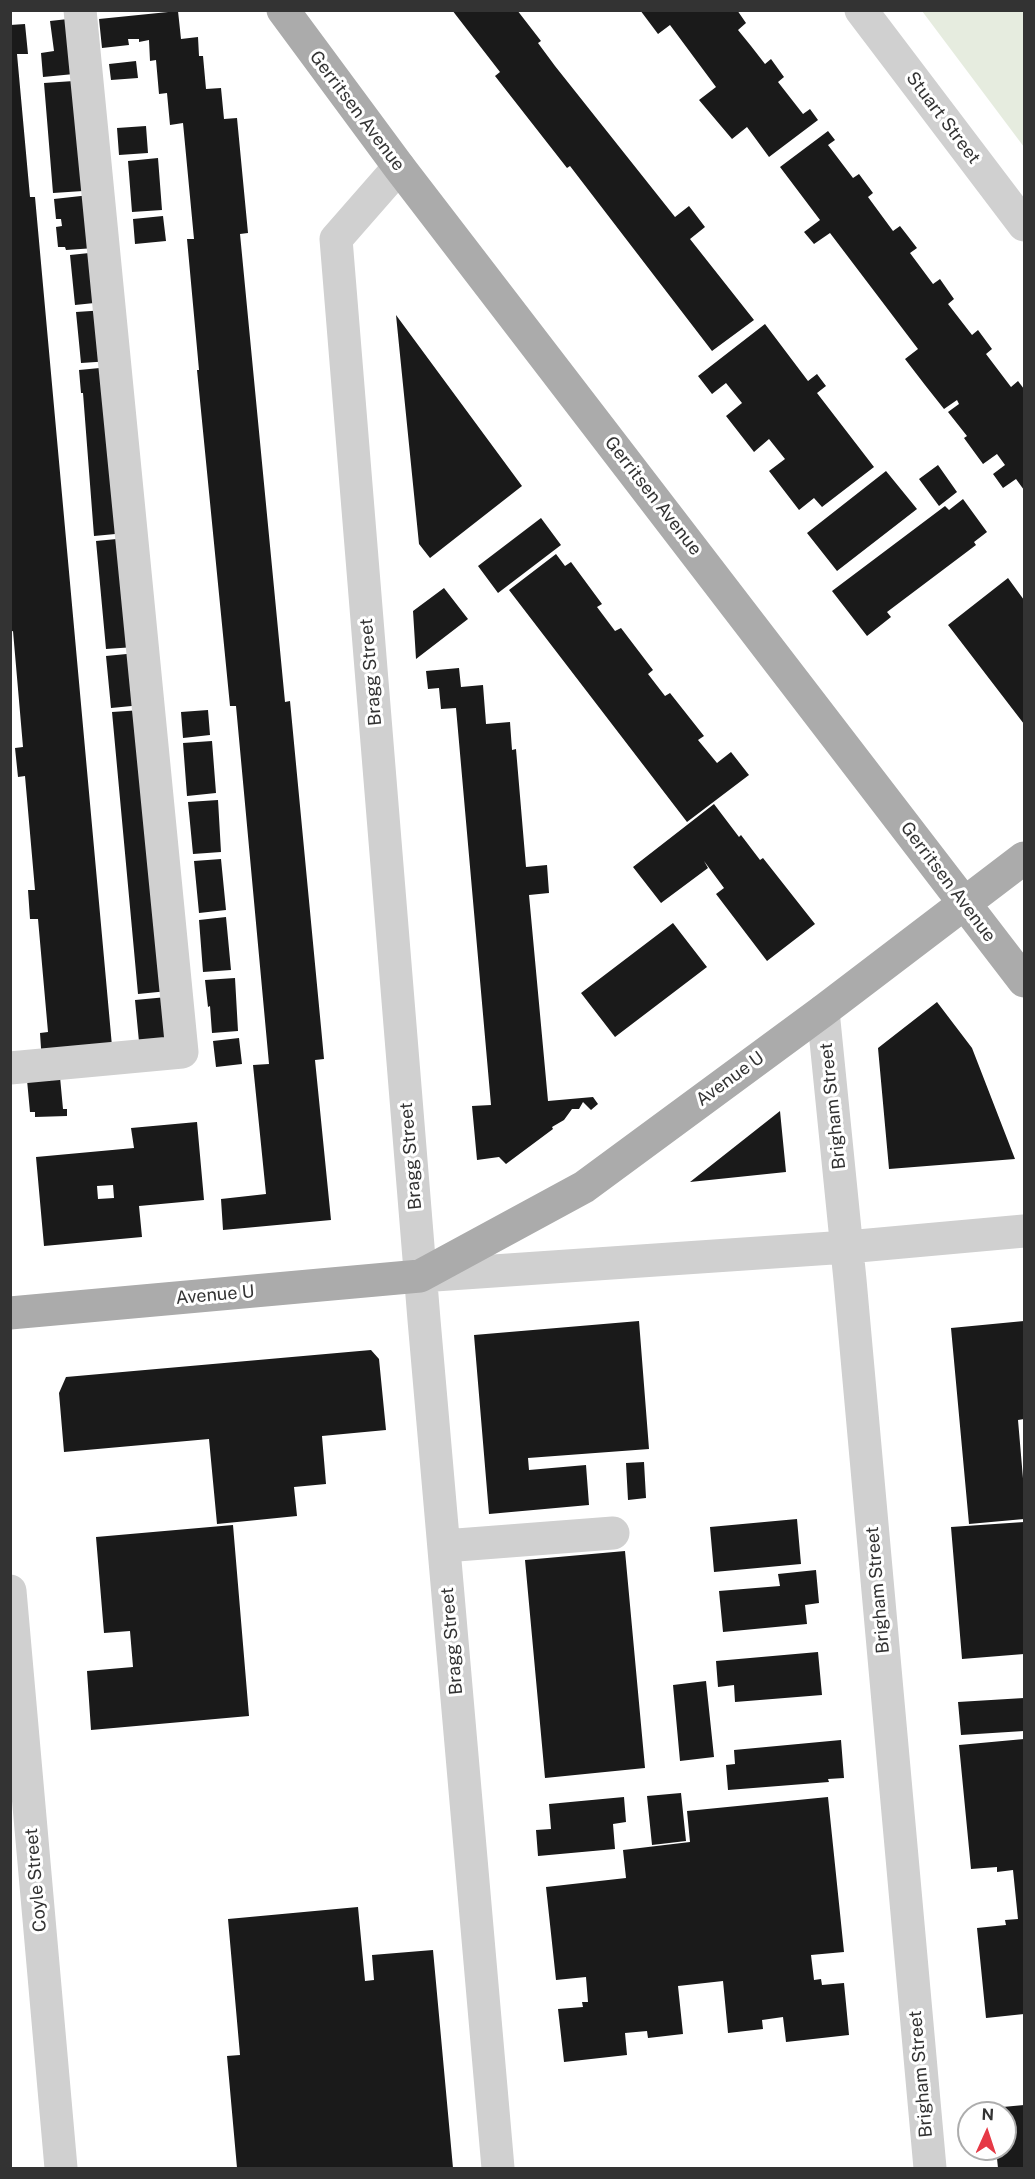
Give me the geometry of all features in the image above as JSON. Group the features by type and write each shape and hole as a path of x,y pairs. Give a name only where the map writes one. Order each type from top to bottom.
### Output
{"main road":[{"name":"Gerritsen Avenue","path":"283,10 399,167 1024,981"},
{"name":"Avenue U","path":"10,1313 420,1276 584,1187 823,1011 1024,858"}],"street":[{"path":"10,1068 182,1052 80,10"},
{"name":"Stuart Street","path":"861,10 1024,225"},
{"name":"Bragg Street","path":"399,167 336,239 420,1276 498,2169"},
{"name":"Brigham Street","path":"823,1011 847,1247 930,2169"},
{"name":"Avenue U","path":"420,1276 847,1247 1024,1231"},
{"path":"444,1546 613,1533"},
{"name":"Coyle Street","path":"10,1591 61,2169"}],"shaded area":[{"path":"922,11 1024,11 1024,147"}],"building":[{"path":"452,10 517,10 541,41 538,43 555,66 675,217 689,206 705,227 690,239 754,320 712,351 570,166 567,168 495,76 500,72"},
{"path":"640,10 737,10 746,23 738,30 765,64 771,59 784,77 778,82 803,114 810,109 818,120 769,157 747,127 732,139 699,100 716,87 670,25 658,34"},
{"path":"178,11 181,39 198,37 199,56 203,56 206,89 221,88 224,119 237,118 248,233 240,234 285,702 290,701 324,1059 315,1060 331,1220 223,1230 221,1199 266,1194 253,1065 269,1064 236,706 230,706 197,370 199,370 187,239 194,239 183,123 170,125 167,93 159,94 156,60 150,61 149,40 139,42 139,39 128,39 129,45 102,48 99,19"},
{"path":"77,18 74,74 43,77 41,53 54,51 50,21"},
{"path":"25,24 28,54 17,54 30,197 35,197 113,1057 42,1063 40,1033 48,1032 38,919 30,919 28,890 35,890 25,776 18,777 15,748 23,747 13,631 10,632 10,25"},
{"path":"136,61 138,78 111,80 109,64"},
{"path":"74,81 83,191 53,193 44,83"},
{"path":"146,126 148,153 119,155 117,128"},
{"path":"828,131 835,140 828,145 853,178 859,174 873,193 868,197 893,231 900,226 917,248 910,253 933,284 940,279 954,299 948,304 972,335 978,330 992,349 986,354 1011,387 1018,381 1024,389 1024,490 1016,479 1003,488 993,474 1005,465 997,454 983,464 964,438 967,436 948,412 959,404 957,400 944,409 905,359 918,349 830,233 814,244 804,232 820,220 780,167"},
{"path":"158,158 162,210 132,212 128,161"},
{"path":"90,195 95,248 66,250 65,247 58,247 56,227 62,226 61,219 56,219 54,199"},
{"path":"163,216 166,241 135,244 133,219"},
{"path":"99,252 104,302 75,305 70,255"},
{"path":"106,310 111,361 81,363 76,312"},
{"path":"396,315 522,486 430,558 419,544"},
{"path":"765,324 808,381 817,374 826,386 817,393 874,467 822,507 814,498 799,510 769,471 785,459 769,439 754,452 726,416 742,403 726,383 712,394 698,376"},
{"path":"110,367 126,533 94,536 83,393 81,393 79,370"},
{"path":"938,465 957,492 939,506 919,479"},
{"path":"886,471 917,509 837,571 807,533"},
{"path":"963,499 987,532 974,542 976,545 887,612 891,617 867,636 832,591 945,506 949,510"},
{"path":"541,518 561,545 498,593 478,566"},
{"path":"127,538 135,647 106,649 96,541"},
{"path":"556,554 565,566 571,562 602,604 597,607 615,631 621,628 653,670 648,674 665,696 670,693 704,736 698,740 717,763 731,752 749,775 687,822 509,590"},
{"path":"1008,578 1024,600 1024,724 948,625"},
{"path":"444,588 468,619 416,659 413,611"},
{"path":"137,653 142,705 111,708 106,656"},
{"path":"459,668 461,687 483,685 486,724 510,722 512,750 516,749 526,867 547,865 549,893 529,895 548,1101 593,1097 598,1104 591,1110 583,1102 579,1109 572,1109 564,1120 506,1164 499,1157 477,1160 472,1106 491,1105 456,708 441,709 439,688 428,689 426,671"},
{"path":"142,710 168,991 138,994 112,712"},
{"path":"208,710 210,735 183,738 181,712"},
{"path":"212,741 216,793 187,796 183,743"},
{"path":"218,800 221,852 193,854 188,802"},
{"path":"714,804 739,837 741,835 760,860 763,858 815,924 767,961 716,894 724,888 704,861 708,868 661,903 633,867"},
{"path":"221,859 226,910 199,913 194,861"},
{"path":"226,917 231,970 203,972 199,920"},
{"path":"673,923 707,967 615,1037 581,993"},
{"path":"235,978 238,1031 212,1033 205,980"},
{"path":"167,997 172,1049 140,1052 135,1000"},
{"path":"937,1002 972,1048 1015,1159 889,1169 878,1048"},
{"path":"239,1038 242,1064 216,1067 213,1041"},
{"path":"60,1077 63,1109 67,1109 67,1116 35,1117 35,1112 30,1112 27,1080"},
{"path":"780,1111 786,1172 690,1182"},
{"path":"197,1122 204,1200 139,1206 142,1237 44,1246 36,1157 134,1148 131,1128","holes":["113,1185 114,1198 98,1199 97,1186"]},
{"path":"639,1321 649,1449 528,1458 529,1470 586,1465 589,1505 489,1514 474,1335"},
{"path":"1024,1321 1024,1419 1018,1420 1024,1519 969,1524 951,1328"},
{"path":"371,1350 379,1359 386,1430 322,1436 326,1484 294,1487 297,1516 217,1524 209,1439 64,1452 59,1393 66,1377"},
{"path":"644,1462 646,1498 628,1500 626,1463"},
{"path":"797,1519 801,1564 714,1572 710,1527"},
{"path":"1024,1522 1024,1654 962,1659 951,1527"},
{"path":"233,1525 249,1716 91,1730 87,1671 133,1667 130,1631 104,1633 96,1537"},
{"path":"625,1551 645,1768 545,1778 525,1560"},
{"path":"816,1570 819,1603 805,1605 807,1624 723,1632 719,1591 780,1586 778,1574"},
{"path":"818,1652 822,1695 735,1702 734,1685 718,1687 716,1661"},
{"path":"706,1681 714,1757 680,1761 673,1685"},
{"path":"1024,1698 1024,1731 961,1735 958,1702"},
{"path":"1024,1739 1024,2014 986,2018 977,1928 1006,1925 1005,1920 1018,1919 1013,1870 997,1872 997,1867 971,1869 959,1745"},
{"path":"841,1740 844,1778 828,1779 829,1782 728,1790 726,1765 735,1764 734,1750"},
{"path":"681,1793 686,1841 652,1845 647,1796"},
{"path":"624,1797 626,1822 613,1824 615,1849 538,1856 536,1830 551,1829 549,1804"},
{"path":"828,1797 844,1952 811,1955 814,1980 821,1979 822,1985 844,1983 849,2035 786,2042 783,2017 762,2020 763,2029 728,2033 723,1981 678,1986 683,2034 648,2038 647,2031 625,2033 627,2055 564,2062 558,2009 583,2007 582,2002 588,2002 586,1977 556,1980 546,1887 626,1878 623,1850 690,1842 687,1811"},
{"path":"358,1907 365,1981 374,1980 372,1955 433,1950 453,2168 237,2168 227,2056 240,2055 228,1919"},
{"path":"1024,2105 1024,2168 998,2168 997,2161 1017,2161 1017,2106"}]}
